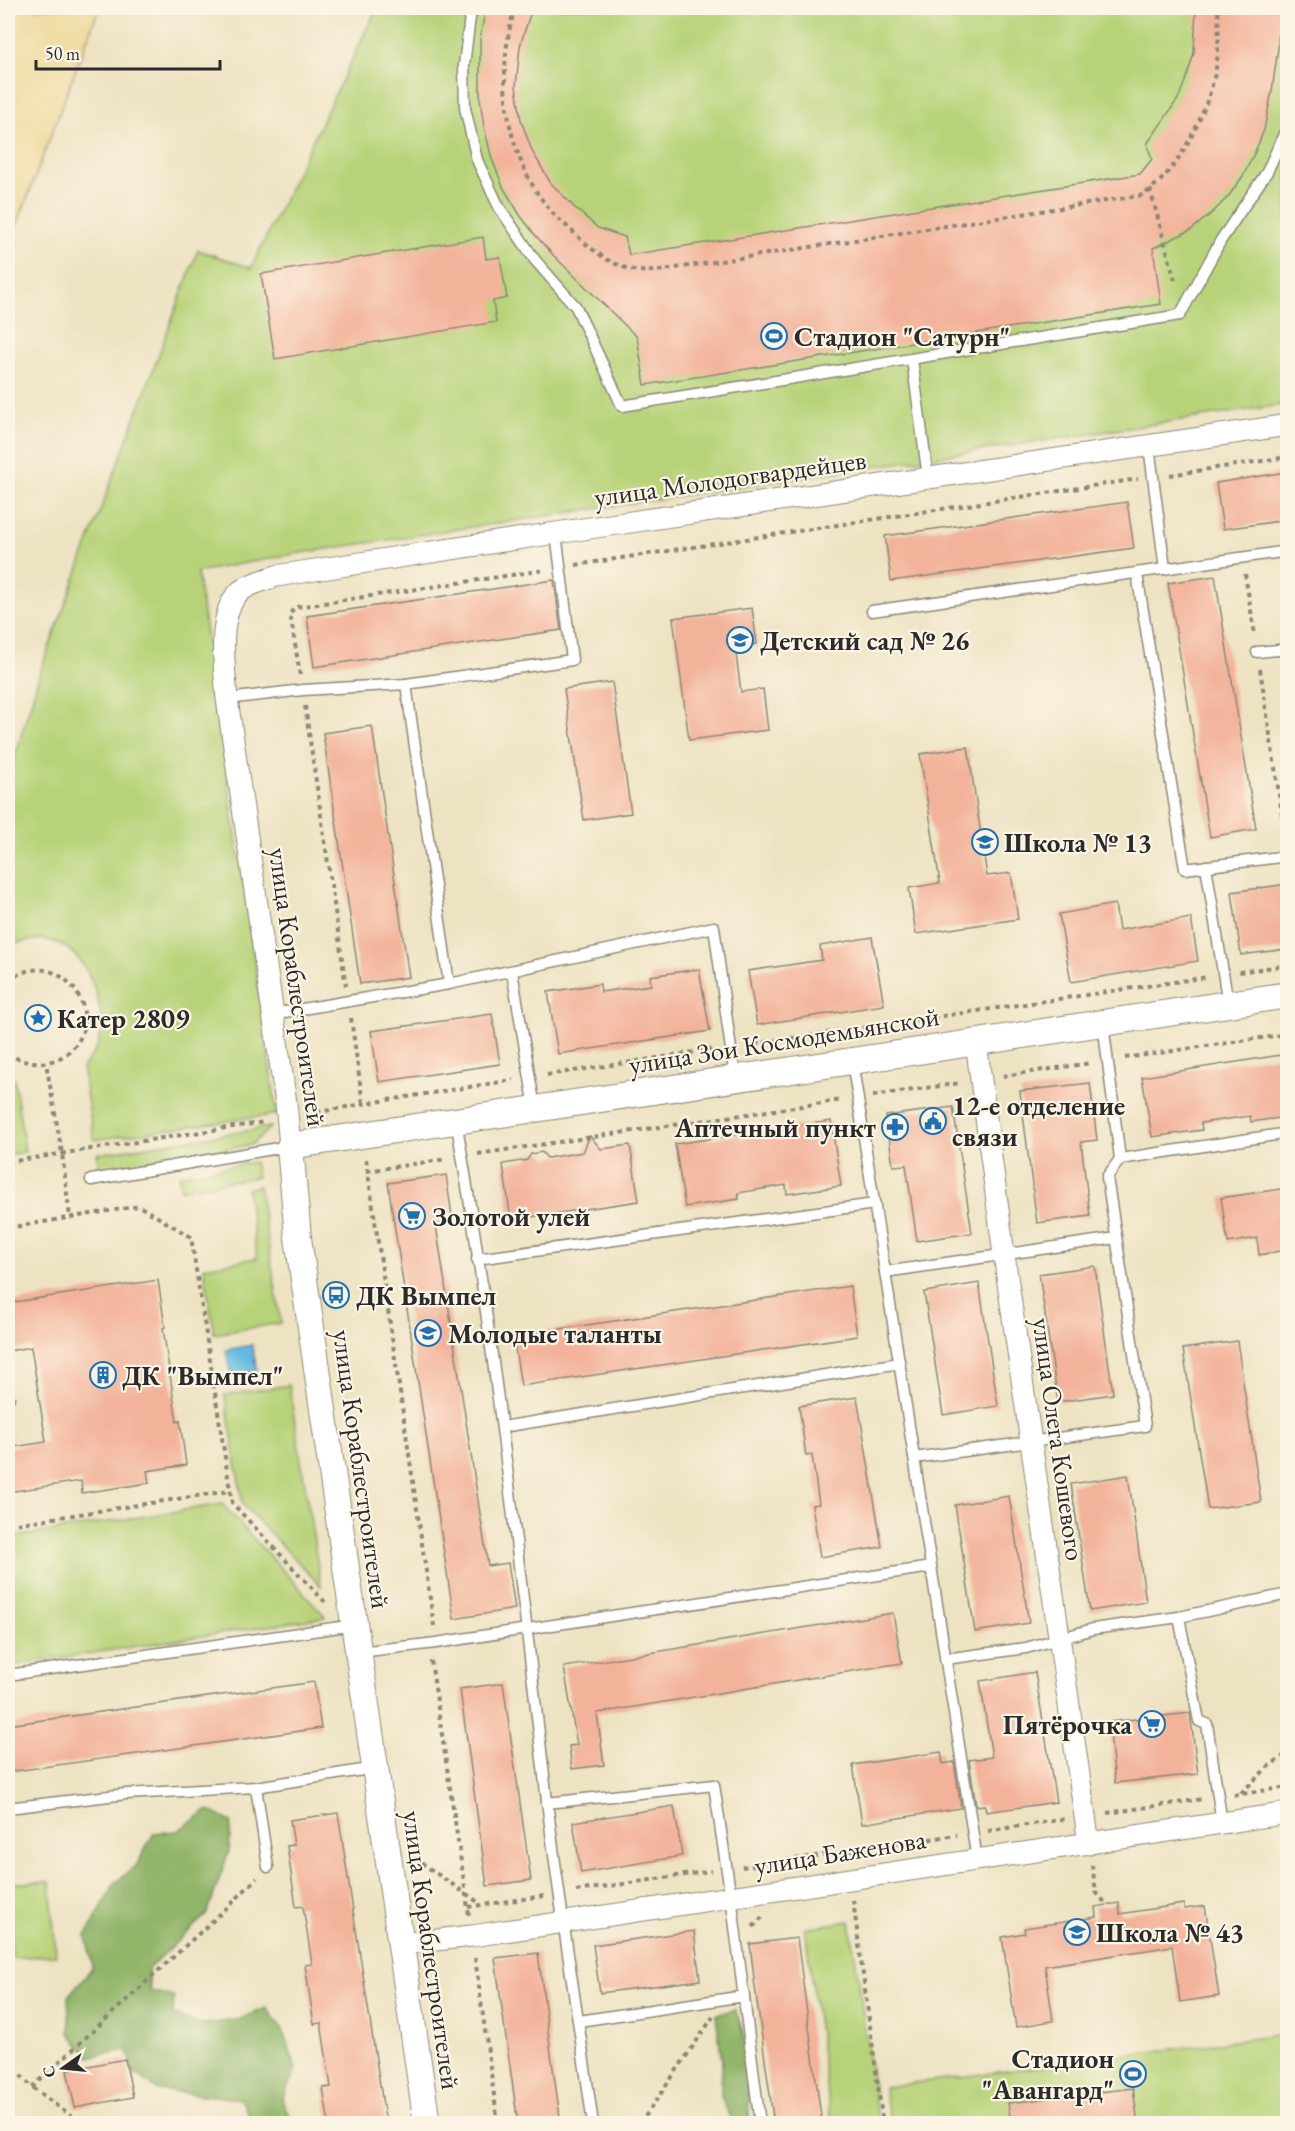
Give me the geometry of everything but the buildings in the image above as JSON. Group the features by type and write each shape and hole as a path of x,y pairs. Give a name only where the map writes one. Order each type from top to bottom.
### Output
{"street":[{"name":"улица Молодогвардейцев","path":"224,643 228,606 243,588 276,576 556,532 1287,425"},
{"name":"улица Кораблестроителей","path":"224,643 227,699 286,1103 298,1238 351,1626 359,1652 427,2124"},
{"name":"улица Зои Космодемьянской","path":"290,1146 1287,995"},
{"name":"улица Олега Кошевого","path":"976,1042 1004,1255 1090,1851"},
{"name":"улица Баженова","path":"401,1944 472,1936 977,1860 1090,1851 1222,1823 1287,1813"}],"lane":[{"path":"474,8 470,17 464,65 465,108 477,160 499,207 535,260 576,307 622,406 1180,315 1221,240 1267,172 1287,125"},
{"path":"912,359 928,478"},
{"path":"1149,446 1165,568"},
{"path":"227,699 303,690 406,684 572,660 556,532"},
{"path":"872,611 1287,551"},
{"path":"1137,574 1185,869 1287,856"},
{"path":"1257,652 1287,649"},
{"path":"406,684 449,984"},
{"path":"1206,866 1228,1004"},
{"path":"273,1014 449,984 714,927 735,1078"},
{"path":"512,971 535,1108"},
{"path":"914,1458 1144,1426 1107,1177 1120,1159 1102,1023"},
{"path":"852,1060 977,1860"},
{"path":"456,1120 502,1427 548,1803 593,2124"},
{"path":"1120,1159 1287,1133"},
{"path":"91,1180 290,1146"},
{"path":"477,1259 875,1204"},
{"path":"885,1272 1116,1238"},
{"path":"502,1427 900,1363"},
{"path":"359,1652 433,1644 931,1568"},
{"path":"945,1659 1026,1648 1093,1629 1179,1617 1287,1594"},
{"path":"1179,1617 1199,1721 1207,1724 1222,1823"},
{"path":"8,1675 351,1626"},
{"path":"8,1808 126,1794 256,1787 375,1768"},
{"path":"548,1803 714,1785 760,2124"},
{"path":"256,1787 268,1867"},
{"path":"579,2021 744,1996"}],"path":[{"path":"515,8 509,28 504,69 506,107 515,143 527,176 549,209 579,239 618,266 635,271 657,272 1143,195 1162,179 1184,149 1205,107 1216,69 1218,8"},
{"path":"1150,189 1183,309"},
{"path":"498,2124 362,1134 348,1001 290,613 297,607 1287,457"},
{"path":"1242,558 1287,849"},
{"path":"1017,1006 1287,965"},
{"path":"8,981 16,974 35,969 54,972 70,981 84,1004 84,1026 78,1042 64,1056 46,1063 21,1060 8,1052"},
{"path":"367,1171 1287,1034"},
{"path":"46,1063 62,1153 70,1217"},
{"path":"8,1228 139,1206 191,1237 232,1503 351,1626"},
{"path":"8,1525 229,1491"},
{"path":"1241,1794 1269,1766 1287,1753"},
{"path":"468,1907 1287,1787"},
{"path":"386,1839 482,1905"},
{"path":"1090,1851 1096,1892 1107,1905"},
{"path":"32,2087 268,1867"},
{"path":"852,1893 883,2124"},
{"path":"640,2124 726,1999"},
{"path":"8,2062 32,2087 81,2124"}],"green space":[{"name":"Стадион \"Сатурн\"","path":"377,8 1287,8 1287,404 294,554 197,572 277,1114 94,1140 82,1068 98,1045 101,1017 88,973 70,950 58,943 39,940 8,946 8,780 41,669 198,250 251,268"},
{"path":"8,1074 14,1077 25,1152 8,1155"},
{"path":"271,1127 251,1145 99,1170 97,1154"},
{"path":"254,1162 257,1177 181,1190 179,1175"},
{"path":"259,1186 281,1323 214,1334 204,1267 257,1258 247,1189"},
{"path":"289,1385 321,1586 243,1505 225,1395"},
{"path":"222,1504 326,1617 8,1666 8,1538"},
{"path":"208,1810 231,1822 229,1851 207,1914 148,1969 150,1991 174,1997 173,2015 202,2024 238,2020 266,2008 282,2028 296,2069 282,2099 292,2123 253,2123 241,2099 159,2090 133,2072 128,2050 89,2057 70,2033 68,1996 93,1967 86,1936 115,1883 136,1866 154,1833 177,1831"},
{"path":"50,1881 56,1955 12,1958 8,1884"},
{"path":"850,1921 878,2123 831,2123 805,1928"},
{"path":"735,2009 746,2053 750,2123 733,2123 721,2096 722,2061 716,2015"},
{"name":"Стадион \"Авангард\"","path":"1287,2034 1287,2123 890,2123 884,2087"}],"sand":[{"path":"8,8 99,8 8,249"}],"water":[{"path":"252,1345 257,1371 231,1376 226,1350"}],"place":[{"name":"Стадион \"Сатурн\"","path":"774,336"},
{"name":"Детский сад № 26","path":"740,640"},
{"name":"Школа № 13","path":"985,842"},
{"name":"Катер 2809","path":"38,1018"},
{"name":"12-е отделение связи","path":"933,1121"},
{"name":"Аптечный пункт","path":"895,1127"},
{"name":"Золотой улей","path":"412,1216"},
{"name":"ДК Вымпел","path":"336,1295"},
{"name":"Молодые таланты","path":"428,1333"},
{"name":"ДК \"Вымпел\"","path":"103,1375"},
{"name":"Пятёрочка","path":"1152,1724"},
{"name":"Школа № 43","path":"1077,1932"},
{"name":"Стадион \"Авангард\"","path":"1133,2074"}]}
